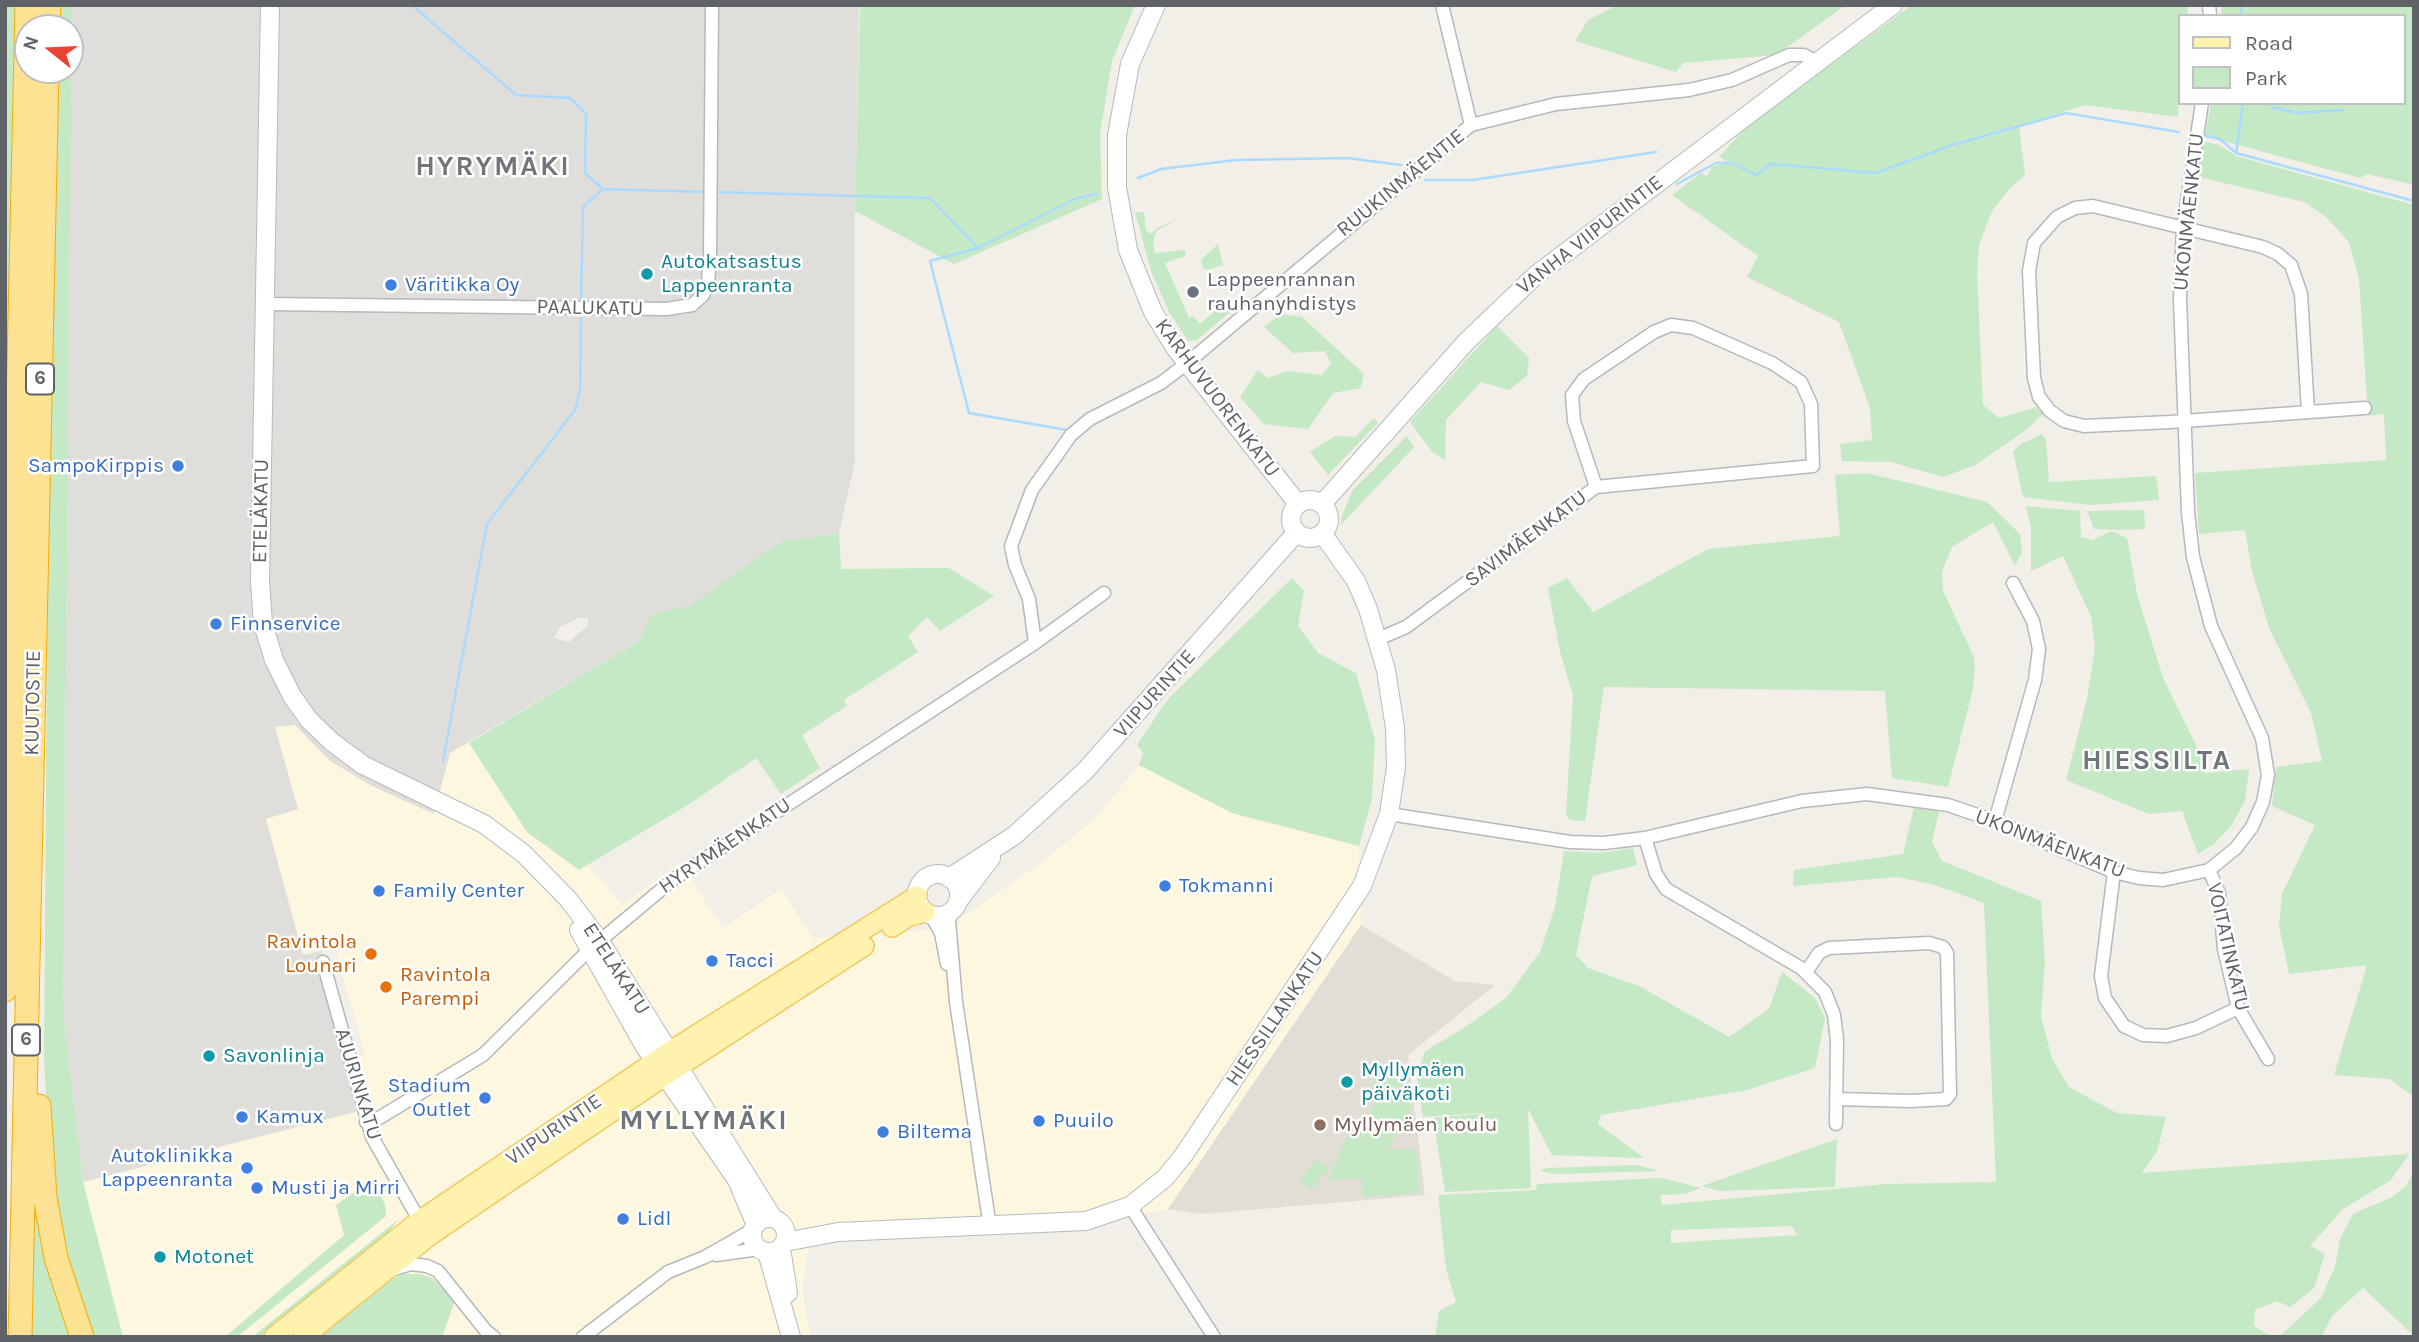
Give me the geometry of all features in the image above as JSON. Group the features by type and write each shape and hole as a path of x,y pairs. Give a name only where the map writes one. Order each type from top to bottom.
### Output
{"highway":[{"name":"KUUTOSTIE","path":"5,990 27,5"},
{"name":"KUUTOSTIE","path":"20,1337 47,84"},
{"path":"33,743 39,1121 44,1184 56,1258 82,1337"},
{"path":"5,874 8,826"}],"main road":[{"name":"VIIPURINTIE","path":"274,1337 424,1229 667,1064 924,907"},
{"name":"VIIPURINTIE","path":"303,1337 383,1272 424,1229"}],"street":[{"name":"ETELÄKATU","path":"270,5 260,582 263,624 274,660 292,696 309,720 332,742 363,765 484,824 524,854 546,876 595,945 766,1224"},
{"name":"PAALUKATU","path":"266,304 667,309 692,305 703,295 708,283 710,257 712,5"},
{"name":"KARHUVUORENKATU","path":"1156,5 1143,30 1125,81 1117,135 1116,187 1128,250 1138,281 1153,312 1186,364 1298,504"},
{"path":"1442,5 1471,125"},
{"name":"VANHA VIIPURINTIE","path":"1322,504 1457,352 1510,299 1570,248 1893,5"},
{"name":"RUUKINMÄENTIE","path":"1035,643 1029,599 1015,565 1011,546 1032,490 1052,458 1090,419 1161,383 1186,364 1471,125 1556,104 1689,90 1732,80 1789,55 1804,55 1817,62"},
{"name":"UKONMÄENKATU","path":"1389,814 1570,842 1604,843 1645,838 1802,801 1867,794 1948,805 1995,821 2114,872 2162,880 2209,870 2236,848 2252,827 2263,802 2268,775 2262,738 2211,626 2200,589 2188,512 2180,299 2183,228 2202,105"},
{"path":"2308,412 2301,294 2291,265 2263,247 2094,206 2076,208 2057,217 2034,243 2029,271 2034,378 2039,397 2050,411 2064,421 2084,426 2184,421 2365,408"},
{"name":"SAVIMÄENKATU","path":"1378,639 1417,619 1596,487 1813,466 1811,404 1801,382 1772,363 1704,333 1671,325 1654,332 1584,379 1572,395 1574,421 1596,487"},
{"path":"1310,500 1322,504 1328,522 1322,533 1309,538 1297,533 1291,515 1298,504 1310,500"},
{"name":"VIIPURINTIE","path":"955,905 1003,845 1086,771 1297,533"},
{"name":"HIESSILLANKATU","path":"583,1337 668,1272 705,1257 766,1224 838,1232 1086,1221 1130,1206 1165,1178 1183,1156 1281,1011 1362,886 1389,814 1396,767 1395,728 1378,639 1356,581 1322,533"},
{"path":"1995,821 2035,680 2039,649 2033,621 2012,583"},
{"name":"HYRYMÄENKATU","path":"366,1122 379,1118 483,1055 595,945 674,879 1035,643 1104,593"},
{"path":"1645,838 1656,874 1666,889 1806,972 1825,992 1834,1015 1836,1124"},
{"name":"VIIPURINTIE","path":"949,878 1003,845"},
{"name":"VOITATINKATU","path":"2209,870 2219,893 2224,949 2238,1009 2268,1059"},
{"path":"2114,872 2101,976 2105,998 2113,1014 2124,1026 2143,1035 2168,1036 2196,1028 2238,1009"},
{"path":"956,1002 949,920 958,891 949,878 930,876 921,884 924,907 941,933 956,1002 990,1227"},
{"path":"924,907 938,916 955,905"},
{"path":"1806,972 1819,953 1829,948 1929,943 1943,947 1947,953 1950,1094 1946,1099 1911,1101 1836,1099"},
{"name":"AJURINKATU","path":"323,962 366,1122 424,1229"},
{"path":"1130,1206 1214,1337"},
{"path":"773,1248 786,1232 766,1224 752,1236 773,1248 790,1331"},
{"name":"HIESSILLANKATU","path":"705,1257 773,1248 838,1232"},
{"path":"383,1272 411,1264 438,1271 486,1331 494,1337"}],"shaded area":[{"path":"72,5 859,5 855,211 855,461 839,533 780,542 691,606 651,615 639,641 450,753 434,814 372,786 330,761 295,725 275,727 298,809 266,819 303,955 321,951 363,1110 83,1182 63,1012 71,84 84,84 84,14 72,14","holes":["578,618 588,618 587,626 569,642 554,638 560,627"]},
{"path":"295,725 330,761 434,813 450,753 469,743 527,832 579,870 586,863 622,905 680,863 723,928 781,889 813,938 946,929 1042,862 1097,817 1139,765 1232,813 1359,846 1361,925 1168,1209 1081,1227 810,1241 802,1288 810,1337 123,1337 83,1182 363,1110 349,1058 365,1054 335,947 303,955 265,819 298,809 275,727"},
{"name":"Myllymäen koulu","path":"1361,925 1455,981 1495,985 1408,1055 1425,1195 1203,1214 1168,1209"}],"green space":[{"path":"5,5 18,5 18,14 14,14 14,84 16,84 5,606"},
{"path":"58,5 72,5 72,14 58,14"},
{"path":"860,5 1135,5 1112,61 1100,134 1102,199 954,264 855,211"},
{"path":"1618,5 1846,5 1776,55 1683,63 1676,72 1575,41 1588,20"},
{"path":"1912,5 2187,5 2188,14 2178,14 2178,117 2085,105 2019,126 2025,175 2011,187 1992,211 1979,245 1977,273 1983,405 1999,418 2036,407 2043,414 2025,431 1975,465 1943,477 1891,462 1842,461 1840,444 1872,440 1870,408 1839,322 1747,277 1758,256 1672,195 1701,173 1707,176 1712,167 1728,162 1719,157 1747,126"},
{"path":"2222,5 2414,5 2414,185 2367,174 2360,178 2205,136 2211,105 2405,105 2405,14 2221,14"},
{"path":"56,84 71,84 63,1012 83,1182 123,1337 91,1337 67,1273 49,1165 44,1054 48,515"},
{"path":"2203,141 2219,145 2236,156 2414,205 2414,1097 2390,1079 2334,1075 2367,965 2289,974 2279,926 2282,894 2315,825 2272,806 2276,767 2322,761 2311,713 2269,628 2252,571 2245,530 2199,534 2195,473 2386,460 2384,414 2368,416 2359,279 2349,242 2326,217 2304,202 2199,177"},
{"path":"1135,212 1144,212 1146,230 1151,234 1157,228 1180,218 1156,231 1153,243 1155,253 1185,250 1186,256 1165,263 1189,318 1193,316 1200,324 1224,303 1229,308 1230,312 1197,340 1189,341 1186,338 1169,312 1151,271"},
{"path":"1218,244 1223,265 1207,270 1203,268 1201,260"},
{"path":"1280,314 1302,317 1364,374 1361,388 1333,393 1308,429 1264,424 1240,397 1258,370 1268,378 1287,371 1322,375 1331,363 1325,351 1293,353 1264,327"},
{"path":"1497,326 1529,358 1527,376 1509,390 1481,382 1446,420 1445,460 1432,452 1410,422"},
{"path":"1374,418 1378,423 1328,475 1310,452 1335,436 1355,437"},
{"path":"2042,434 2046,440 2049,482 2156,476 2159,500 2090,505 2023,497 2013,451"},
{"path":"1407,436 1414,447 1341,525 1352,491"},
{"path":"1867,473 1987,502 2020,534 2022,552 2015,566 1993,522 1952,547 1942,572 1943,591 1973,655 1975,666 1973,689 1948,787 1892,778 1885,691 1604,687 1585,821 1570,820 1566,815 1573,695 1560,652 1548,588 1567,578 1593,612 1708,549 1840,536 1835,475"},
{"path":"2026,506 2080,511 2081,537 2092,540 2112,531 2127,538 2137,594 2163,678 2203,759 2204,773 2249,769 2245,801 2231,826 2214,844 2198,854 2182,811 2149,814 2066,780 2087,699 2095,647 2091,617 2063,556 2031,571 2031,528"},
{"path":"2144,510 2145,529 2120,530 2094,529 2087,511"},
{"path":"839,533 841,569 949,568 994,596 940,631 927,617 908,636 918,652 844,700 847,706 802,735 820,768 781,794 756,758 691,803 579,870 527,832 469,743 639,641 651,615 691,605 780,542"},
{"path":"1292,578 1304,591 1298,626 1318,653 1356,673 1375,740 1372,799 1359,846 1232,813 1139,765 1143,753 1137,745 1168,699"},
{"path":"1914,807 1939,812 1932,842 1942,861 2041,901 2045,962 2041,1016 2052,1059 2069,1087 2117,1113 2166,1117 2157,1151 2142,1173 2409,1154 2391,1180 2343,1209 2310,1246 2325,1254 2314,1288 2290,1307 2277,1301 2255,1310 2254,1326 2272,1337 1435,1337 1439,1311 1456,1302 1446,1269 1438,1195 1536,1190 1537,1184 1662,1178 1701,1188 1685,1194 1660,1195 1662,1205 1887,1184 1996,1182 1984,903 1935,885 1897,877 1793,886 1794,870 1903,854","holes":["1792,1226 1797,1235 1671,1243 1671,1230"]},
{"path":"1633,848 1637,865 1592,876 1576,955 1588,968 1641,987 1729,1037 1769,1009 1782,972 1815,998 1825,1018 1815,1068 1747,1090 1601,1115 1598,1124 1644,1158 1552,1155 1528,1109 1531,1188 1445,1192 1433,1118 1511,1111 1423,1117 1417,1076 1425,1051 1461,1030 1506,998 1540,952 1555,907 1564,851 1600,853"},
{"path":"1384,1068 1404,1076 1411,1112 1388,1149 1416,1150 1419,1193 1363,1197 1361,1178 1328,1180 1349,1132 1361,1128 1374,1105 1372,1085"},
{"path":"1837,1139 1835,1187 1720,1191 1702,1186"},
{"path":"33,1150 76,1337 31,1337"},
{"path":"1317,1159 1329,1168 1311,1190 1300,1180"},
{"path":"1637,1165 1659,1171 1554,1174 1540,1171 1546,1168"},
{"path":"2414,1171 2414,1336 2363,1288 2333,1315 2321,1337 2279,1337 2321,1298 2335,1267 2340,1239 2353,1214 2392,1197 2406,1186"},
{"path":"373,1179 385,1205 386,1216 237,1337 225,1337 344,1235 336,1205"},
{"path":"399,1219 384,1238 264,1337 252,1337"},
{"path":"404,1274 421,1274 432,1278 455,1301 442,1337 318,1337 388,1281"}],"waterway":[{"path":"412,5 516,95 570,98 586,114 585,173 603,189 706,192"},
{"path":"2241,5 2241,14"},
{"path":"2236,153 2243,105"},
{"path":"2271,105 2297,113 2343,110"},
{"path":"1677,184 1716,163 1732,163 1756,175 1771,164 1876,173 1952,145 2066,113 2179,132"},
{"path":"2205,136 2220,139 2236,153 2414,201"},
{"path":"1425,180 1473,180 1656,152"},
{"path":"1138,178 1161,169 1236,160 1347,158 1401,165"},
{"path":"581,303 583,207 603,189"},
{"path":"713,192 930,198 978,248 1075,199 1096,194"},
{"path":"978,248 930,261 969,413 1067,430"},
{"path":"443,761 487,524 575,410 580,389 581,313"}],"place":[{"name":"Autokatsastus Lappeenranta","path":"647,274"},
{"name":"Väritikka Oy","path":"391,285"},
{"name":"Lappeenrannan rauhanyhdistys","path":"1193,292"},
{"name":"SampoKirppis","path":"178,466"},
{"name":"Finnservice","path":"216,624"},
{"name":"Tokmanni","path":"1165,886"},
{"name":"Family Center","path":"379,891"},
{"name":"Ravintola Lounari","path":"371,954"},
{"name":"Tacci","path":"712,961"},
{"name":"Ravintola Parempi","path":"386,987"},
{"name":"Savonlinja","path":"209,1056"},
{"name":"Myllymäen päiväkoti","path":"1347,1082"},
{"name":"Stadium Outlet","path":"485,1098"},
{"name":"Kamux","path":"242,1117"},
{"name":"Puuilo","path":"1039,1121"},
{"name":"Myllymäen koulu","path":"1320,1125"},
{"name":"Biltema","path":"883,1132"},
{"name":"Autoklinikka Lappeenranta","path":"247,1168"},
{"name":"Musti ja Mirri","path":"257,1188"},
{"name":"Lidl","path":"623,1219"},
{"name":"Motonet","path":"160,1257"}],"district":[{"name":"HYRYMÄKI","path":"493,167"},
{"name":"HIESSILTA","path":"2157,761"},
{"name":"MYLLYMÄKI","path":"704,1121"}]}
